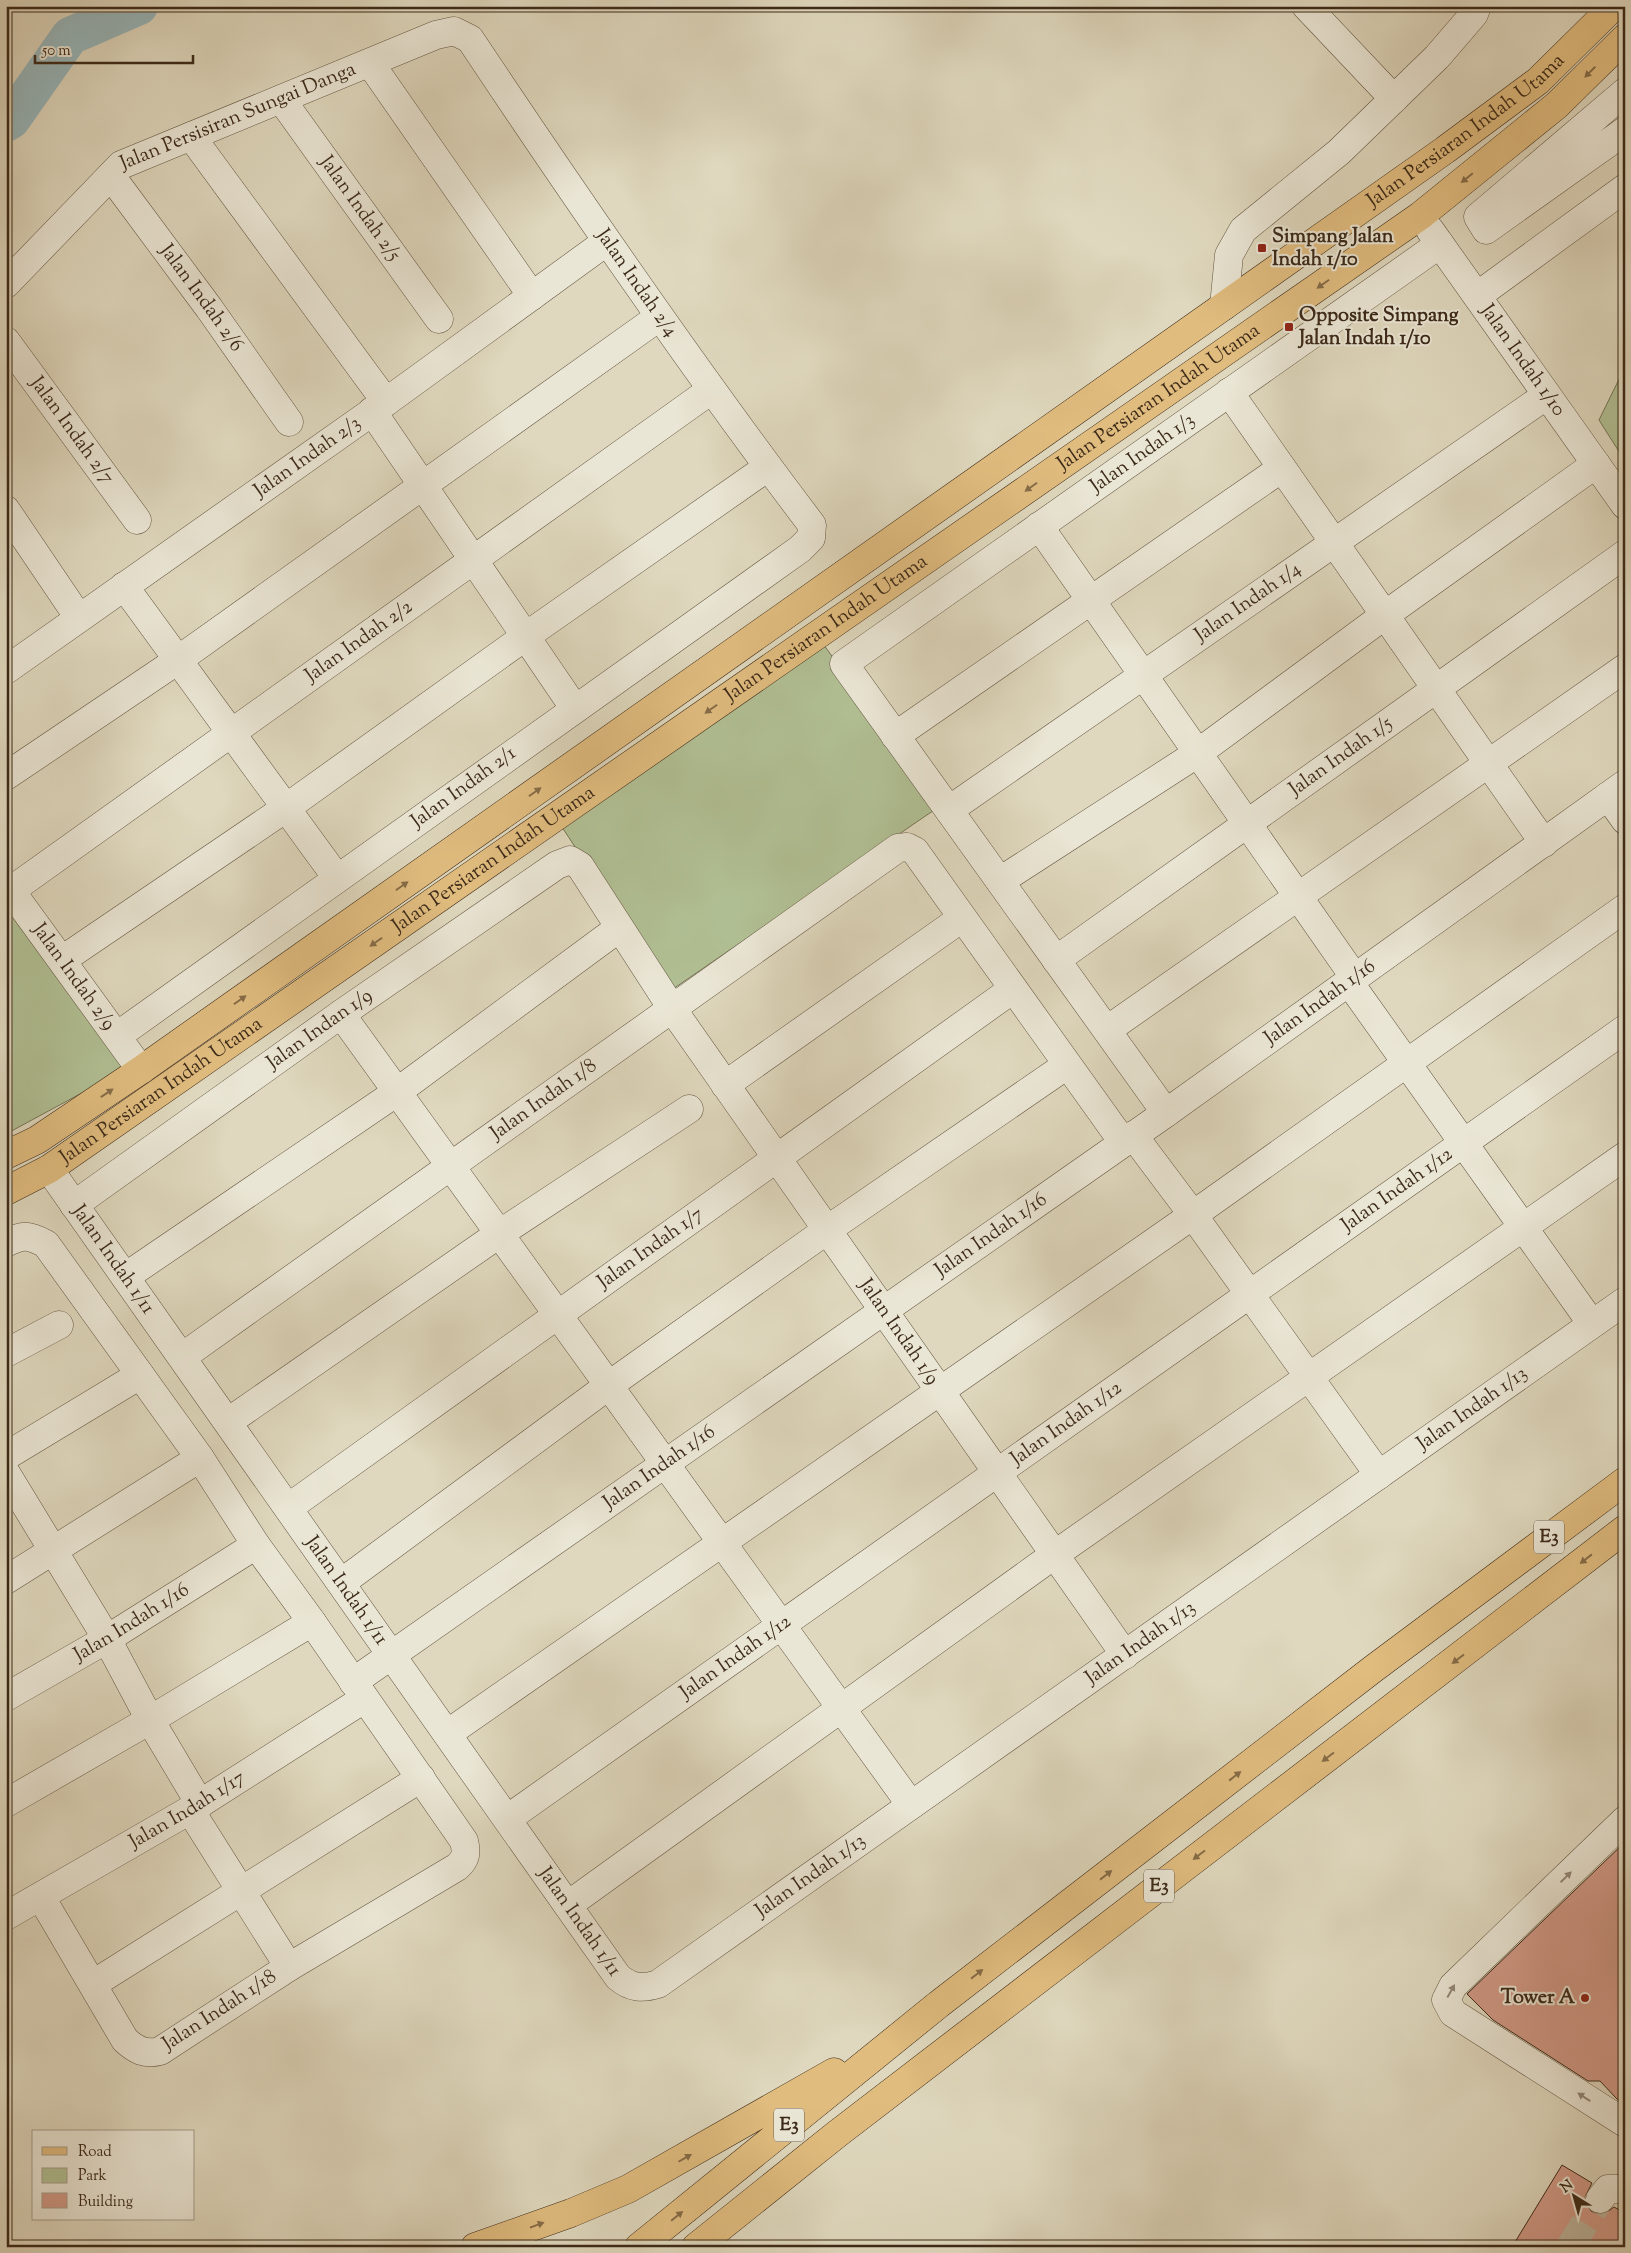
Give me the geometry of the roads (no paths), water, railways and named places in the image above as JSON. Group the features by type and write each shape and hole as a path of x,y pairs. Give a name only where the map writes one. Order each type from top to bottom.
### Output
{"main road":[{"name":"Jalan Persiaran Indah Utama","path":"6,1155 37,1140 141,1070 1445,150 1538,81 1614,6"},
{"name":"Jalan Persiaran Indah Utama","path":"6,1191 49,1169 1420,216 1557,105 1625,38"},
{"path":"1338,226 1388,207 1402,209 1420,216 1418,198 1421,184 1433,170 1445,150"},
{"path":"49,1169 47,1157 67,1120"},
{"path":"6,1164 37,1163 49,1169"},
{"name":"E3","path":"639,2247 939,2004 1373,1669 1625,1480"},
{"name":"E3","path":"696,2247 845,2128 1625,1529"},
{"path":"474,2247 571,2212 636,2185 833,2072 939,2004"}],"street":[{"path":"1306,6 1394,99"},
{"path":"1224,306 1229,255 1242,230 1339,152 1437,58 1474,14 1477,6"},
{"name":"Jalan Persisiran Sungai Danga","path":"6,284 121,165 436,35 454,31"},
{"name":"Jalan Indah 2/4","path":"454,31 470,39 606,242 711,390 812,525 811,538"},
{"path":"370,62 532,296"},
{"path":"1623,137 1486,230 1478,217 1625,92"},
{"name":"Jalan Indah 2/5","path":"281,99 439,319"},
{"path":"191,136 379,407 424,486 575,708"},
{"name":"Jalan Indah 2/6","path":"111,176 209,308 289,422"},
{"path":"1477,296 1625,188"},
{"name":"Jalan Indah 1/10","path":"1420,216 1625,505"},
{"name":"Jalan Indah 2/3","path":"9,662 79,618 379,407 606,242"},
{"name":"Jalan Indah 1/3","path":"895,736 844,664 1440,244"},
{"path":"6,776 178,660 659,317"},
{"name":"Jalan Indah 2/7","path":"6,341 137,520"},
{"name":"Jalan Indah 2/2","path":"8,890 231,734 711,390"},
{"path":"1229,392 1544,842"},
{"name":"Jalan Indah 1/4","path":"949,810 1547,395"},
{"path":"1000,881 1198,753 1385,615 1596,464"},
{"path":"62,960 286,808 526,636 768,467"},
{"path":"1166,1113 895,736 1282,468"},
{"path":"6,510 79,618"},
{"path":"1039,526 1298,897 1406,1064 1592,1324"},
{"name":"Jalan Indah 2/1","path":"117,1036 800,549 811,538"},
{"name":"Jalan Indah 1/5","path":"1056,960 1625,554"},
{"path":"124,586 337,878"},
{"path":"1106,1030 1625,668"},
{"path":"1616,790 1625,820"},
{"name":"Jalan Indah 1/16","path":"358,1690 392,1656 1166,1113 1616,790"},
{"name":"Jalan Indah 1/8","path":"182,1357 673,1010 898,848 907,847 915,851 962,918"},
{"name":"Jalan Indah 1/9","path":"570,860 580,866 618,928 673,1010 1124,1655"},
{"name":"Jalan Indan 1/9","path":"74,1205 340,1014 558,865 570,860"},
{"name":"Jalan Indah 2/9","path":"8,890 62,960 141,1070"},
{"path":"448,1734 941,1392 1625,908"},
{"path":"725,1085 962,918 1067,1064 1193,1215 1378,1475"},
{"path":"125,1277 397,1092 618,928"},
{"name":"Jalan Indah 1/7","path":"288,1508 1013,989"},
{"path":"340,1014 911,1806"},
{"name":"Jalan Indah 1/12","path":"508,1820 1625,1029"},
{"path":"341,1582 608,1386 827,1230 1067,1064"},
{"path":"228,1422 499,1234 689,1109"},
{"path":"568,1905 1054,1555 1625,1156"},
{"name":"Jalan Indah 1/11","path":"49,1169 618,1977 626,1984 636,1987 647,1988 658,1984"},
{"path":"19,1240 46,1244 200,1458 256,1545 421,1778 93,1984"},
{"name":"Jalan Indah 1/13","path":"658,1984 1625,1301"},
{"path":"6,1353 59,1325"},
{"path":"6,1456 140,1375"},
{"path":"6,1580 200,1458"},
{"path":"6,1472 107,1639 241,1890 289,1967"},
{"name":"Jalan Indah 1/16","path":"6,1697 107,1639 256,1545"},
{"path":"6,1803 150,1720 312,1622"},
{"name":"Jalan Indah 1/17","path":"6,1916 195,1807 358,1690"},
{"name":"Jalan Indah 1/18","path":"41,1897 125,2040 134,2049 151,2054 160,2051 289,1967 457,1867 464,1860 466,1851 464,1841 421,1778"},
{"path":"1625,1820 1453,1986 1446,2000 1453,2013 1625,2123"}],"waterway":[{"path":"6,123 11,120 70,36 139,6"}],"tunnel":[{"path":"1570,2247 1600,2199"}],"place":[{"name":"Simpang Jalan Indah 1/10","path":"1262,248"},
{"name":"Opposite Simpang Jalan Indah 1/10","path":"1289,327"},
{"name":"Tower A","path":"1585,1998"}]}
